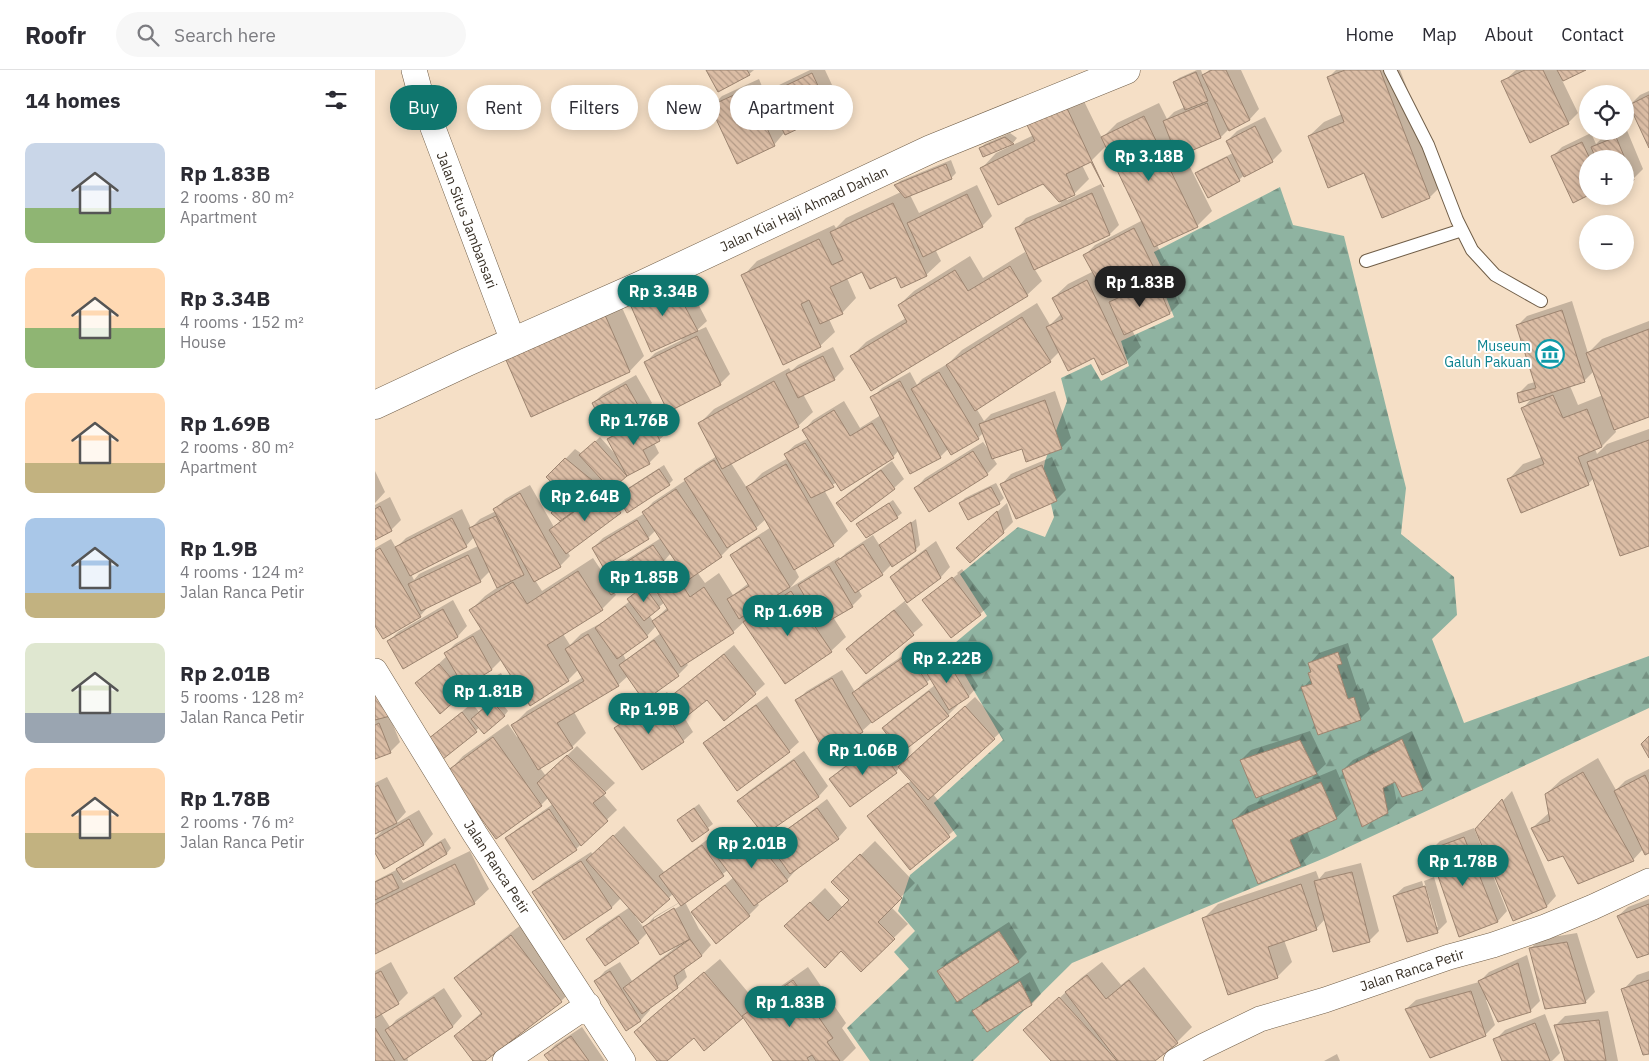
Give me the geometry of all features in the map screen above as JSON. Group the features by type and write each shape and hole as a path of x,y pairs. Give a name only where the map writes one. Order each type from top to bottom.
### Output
{"main road":[{"name":"Jalan Kiai Haji Ahmad Dahlan","path":"375,405 513,341 641,285 931,148 1126,70"}],"street":[{"name":"Jalan Situs Jambansari","path":"414,70 421,96 513,341"},
{"name":"Jalan Ranca Petir","path":"375,671 475,834 623,1061"},
{"name":"Jalan Ranca Petir","path":"1176,1061 1260,1019 1325,1000 1449,956 1493,945 1545,927 1593,908 1649,881"},
{"path":"505,1061 588,1005"}],"lane":[{"path":"1390,70 1428,145 1443,187 1472,250 1495,275 1541,301"},
{"path":"1366,261 1462,230"}],"green space":[{"path":"1280,187 1293,225 1344,236 1406,488 1401,534 1454,577 1457,615 1432,639 1464,723 1649,656 1649,708 1327,857 1072,963 973,1061 870,1061 847,1028 909,969 894,952 915,931 898,911 910,875 957,836 934,803 1003,740 949,648 987,616 960,574 1018,527 1045,537 1054,517 1048,491 1042,478 1045,461 1067,401 1061,378 1091,364 1101,381 1129,366 1121,341 1174,317 1159,279 1165,275 1154,252"}],"building":[{"path":"706,70 747,70 750,75 720,91 720,85 714,85"},
{"path":"1212,70 1226,70 1250,120 1229,131 1202,75"},
{"path":"1345,70 1380,70 1430,198 1382,218 1364,173 1328,188 1308,136 1344,122 1327,77"},
{"path":"1525,70 1543,70 1569,124 1530,143 1501,81"},
{"path":"1557,70 1586,70 1563,81"},
{"path":"1196,72 1208,101 1185,110 1173,82"},
{"path":"812,73 818,85 787,85"},
{"path":"1649,95 1649,148 1634,116 1634,102"},
{"path":"730,97 730,130 768,130 775,146 737,164 720,127 720,101"},
{"path":"1207,103 1221,138 1177,157 1163,121"},
{"path":"1066,106 1104,187 1091,162 1066,174 1075,195 1059,202 1043,184 998,205 980,168 1035,141 1027,125"},
{"path":"1144,116 1198,227 1154,247 1101,137"},
{"path":"1255,126 1273,162 1244,177 1226,141"},
{"path":"783,130 795,130 785,135"},
{"path":"1005,137 1014,144 983,157 979,148"},
{"path":"1608,140 1617,140 1621,150 1592,150 1591,147"},
{"path":"1582,142 1586,150 1579,150 1579,200 1573,203 1551,156"},
{"path":"1227,157 1240,181 1208,198 1195,173"},
{"path":"946,164 952,179 905,198 894,185"},
{"path":"1092,193 1110,235 1034,270 1015,228"},
{"path":"967,194 983,227 923,257 907,223"},
{"path":"893,203 927,276 901,288 896,277 870,289 862,272 830,287 843,314 820,324 809,300 801,304 821,347 783,365 741,275 819,239 832,265 843,260 830,232"},
{"path":"1134,228 1156,272 1129,286 1122,272 1099,284 1083,255"},
{"path":"1010,266 1028,296 871,391 850,356 907,322 898,305 955,270 968,291"},
{"path":"1087,280 1127,363 1102,375 1094,358 1068,371 1046,327 1063,319 1052,298"},
{"path":"1156,281 1170,314 1124,335 1109,302"},
{"path":"672,282 698,331 651,352 630,304"},
{"name":"Museum Galuh Pakuan","path":"1562,310 1585,382 1519,403 1517,393 1536,388 1516,325"},
{"path":"605,315 630,372 531,417 506,360"},
{"path":"1022,317 1051,362 975,411 946,365"},
{"path":"1649,329 1649,417 1614,430 1586,353"},
{"path":"697,336 721,385 668,412 644,362"},
{"path":"823,356 835,380 798,398 786,374"},
{"path":"939,372 979,439 951,455 911,389"},
{"path":"774,381 799,427 722,469 698,423"},
{"path":"900,381 941,458 910,474 870,397"},
{"path":"626,384 643,414 608,434 592,403"},
{"path":"1553,395 1563,418 1587,409 1602,447 1578,457 1589,485 1521,513 1507,479 1544,464 1521,408"},
{"path":"1045,400 1062,449 1026,462 1022,449 992,459 979,424"},
{"path":"834,410 850,436 872,423 894,458 841,491 802,430"},
{"path":"649,418 660,441 643,450 650,464 627,476 607,439"},
{"path":"1649,440 1649,546 1620,556 1587,462"},
{"path":"595,441 627,476 611,490 579,455"},
{"path":"805,443 834,487 811,498 784,454"},
{"path":"973,451 988,475 929,512 914,488"},
{"path":"565,458 604,490 560,521 551,513 567,497 546,477"},
{"path":"714,460 757,529 727,548 684,479"},
{"path":"786,464 834,546 794,570 746,487"},
{"path":"1042,465 1057,501 1016,519 1000,484"},
{"path":"659,469 670,485 627,513 617,496"},
{"path":"881,470 895,489 851,522 836,503"},
{"path":"991,487 1000,504 968,520 959,503"},
{"path":"676,489 722,557 688,580 642,512"},
{"path":"604,490 621,513 566,554 549,530"},
{"path":"520,493 561,567 534,582 493,509"},
{"path":"889,503 898,518 866,538 856,524"},
{"path":"380,506 392,531 375,540 375,509"},
{"path":"997,511 1004,533 970,563 956,548"},
{"path":"496,516 524,575 497,588 469,528"},
{"path":"452,518 467,547 410,576 395,547"},
{"path":"637,520 649,539 603,567 592,548"},
{"path":"911,522 916,551 892,567 879,545"},
{"path":"759,537 790,587 739,619 727,599 749,586 730,555"},
{"path":"863,544 883,575 855,593 835,562"},
{"path":"653,545 664,561 611,595 600,579"},
{"path":"380,548 421,617 383,639 375,626 375,551"},
{"path":"926,550 941,578 907,603 890,577"},
{"path":"468,555 481,582 421,611 408,584"},
{"path":"829,566 853,607 822,625 798,585"},
{"path":"578,571 603,610 547,645 569,681 530,706 469,610 513,582 527,604"},
{"path":"674,572 690,597 704,587 734,633 681,667 652,621 668,610 653,586"},
{"path":"952,577 981,615 951,638 922,600"},
{"path":"644,586 660,608 644,621 627,599"},
{"path":"791,591 832,652 785,684 743,622"},
{"path":"625,606 648,637 617,659 595,628"},
{"path":"443,609 458,637 403,669 387,641"},
{"path":"894,610 914,635 866,674 846,649"},
{"path":"588,634 619,686 557,723 573,748 538,770 511,725 584,681 565,649"},
{"path":"473,636 492,670 464,687 444,653"},
{"path":"654,640 679,676 644,701 619,665"},
{"path":"1338,652 1342,664 1337,665 1348,699 1354,697 1361,720 1318,735 1301,687 1312,684 1308,673 1311,672 1308,663"},
{"path":"724,654 756,694 724,721 707,700 682,720 666,700"},
{"path":"908,654 928,684 872,723 852,693"},
{"path":"946,659 969,697 949,710 926,672"},
{"path":"439,664 464,693 440,714 415,683"},
{"path":"496,677 502,688 480,700 474,688"},
{"path":"832,678 863,732 826,754 795,700"},
{"path":"375,683 394,715 375,720"},
{"path":"929,691 949,716 901,753 882,728"},
{"path":"657,700 684,742 642,770 614,728"},
{"path":"492,701 505,716 484,734 471,719"},
{"path":"756,705 790,752 737,791 703,743"},
{"path":"965,706 995,739 928,800 898,767"},
{"path":"462,712 477,732 443,759 428,739"},
{"path":"379,723 391,753 375,759 375,725"},
{"path":"1649,736 1649,758 1641,744"},
{"path":"493,737 542,806 496,839 447,771"},
{"path":"1402,739 1423,790 1402,797 1395,782 1383,788 1388,813 1362,827 1342,770"},
{"path":"1300,740 1317,774 1256,798 1240,760"},
{"path":"876,744 897,773 850,807 829,779"},
{"path":"567,755 606,793 593,803 608,821 581,846 537,783"},
{"path":"794,760 819,797 764,835 737,801"},
{"path":"1583,772 1634,861 1578,884 1563,856 1548,861 1531,828 1550,821 1545,794"},
{"path":"1645,775 1649,784 1649,853 1645,855 1614,791"},
{"path":"1321,782 1337,819 1290,840 1301,866 1258,884 1232,820"},
{"path":"908,783 950,837 910,870 867,816"},
{"path":"378,785 397,823 375,834 375,787"},
{"path":"1502,799 1547,907 1513,921 1475,829"},
{"path":"694,808 709,830 692,842 677,820"},
{"path":"817,808 839,839 790,874 768,843"},
{"path":"549,809 577,850 533,880 505,838"},
{"path":"409,819 424,845 384,869 375,853 375,839"},
{"path":"750,832 788,881 754,906 717,857"},
{"path":"613,835 670,899 642,923 586,860"},
{"path":"1464,837 1498,922 1459,937 1429,850"},
{"path":"441,842 447,854 403,880 396,869"},
{"path":"702,845 724,876 681,906 659,876"},
{"path":"860,854 902,898 878,922 895,939 861,972 841,951 825,968 784,926 810,902 828,921 849,900 831,882"},
{"path":"581,861 612,908 564,940 532,892"},
{"path":"455,864 475,904 375,954 375,904"},
{"path":"1352,872 1370,942 1333,952 1314,881"},
{"path":"392,874 399,888 375,900 375,882"},
{"path":"1301,884 1317,930 1268,947 1278,978 1228,995 1202,918"},
{"path":"725,885 750,916 716,944 691,912"},
{"path":"1425,886 1438,933 1407,942 1393,896"},
{"path":"1649,904 1649,954 1637,958 1617,916"},
{"path":"674,908 690,939 660,955 643,927"},
{"path":"619,916 639,943 605,966 586,939"},
{"path":"999,931 1019,962 957,1002 937,971"},
{"path":"511,935 562,1002 485,1061 473,1061 454,1036 482,1014 454,978"},
{"path":"690,939 702,956 674,976 678,988 642,1014 623,988"},
{"path":"1567,942 1586,1003 1545,1009 1529,948"},
{"path":"1518,963 1531,1012 1498,1022 1478,981"},
{"path":"381,971 399,1004 375,1018 375,974"},
{"path":"610,971 641,1021 626,1031 594,981"},
{"path":"704,972 743,1018 704,1051 694,1038 667,1061 657,1061 634,1032"},
{"path":"1087,975 1106,999 1129,980 1178,1043 1155,1061 1118,1061 1065,992"},
{"path":"793,980 833,1038 827,1042 840,1061 816,1061 812,1055 807,1058 809,1061 773,1061 742,1016"},
{"path":"1649,980 1649,1054 1643,1055 1621,989"},
{"path":"1020,981 1032,1005 987,1032 972,1011"},
{"path":"1471,991 1486,1036 1430,1058 1405,1009"},
{"path":"434,997 453,1027 404,1060 385,1030"},
{"path":"1059,997 1117,1061 1051,1061 1023,1030"},
{"path":"1599,1020 1606,1061 1565,1061 1554,1025"},
{"path":"1535,1023 1550,1061 1502,1061 1493,1039"},
{"path":"375,1028 395,1061 375,1061"},
{"path":"571,1036 589,1061 549,1061 544,1055"}],"place":[{"name":"Museum Galuh Pakuan","path":"1550,354"}]}
